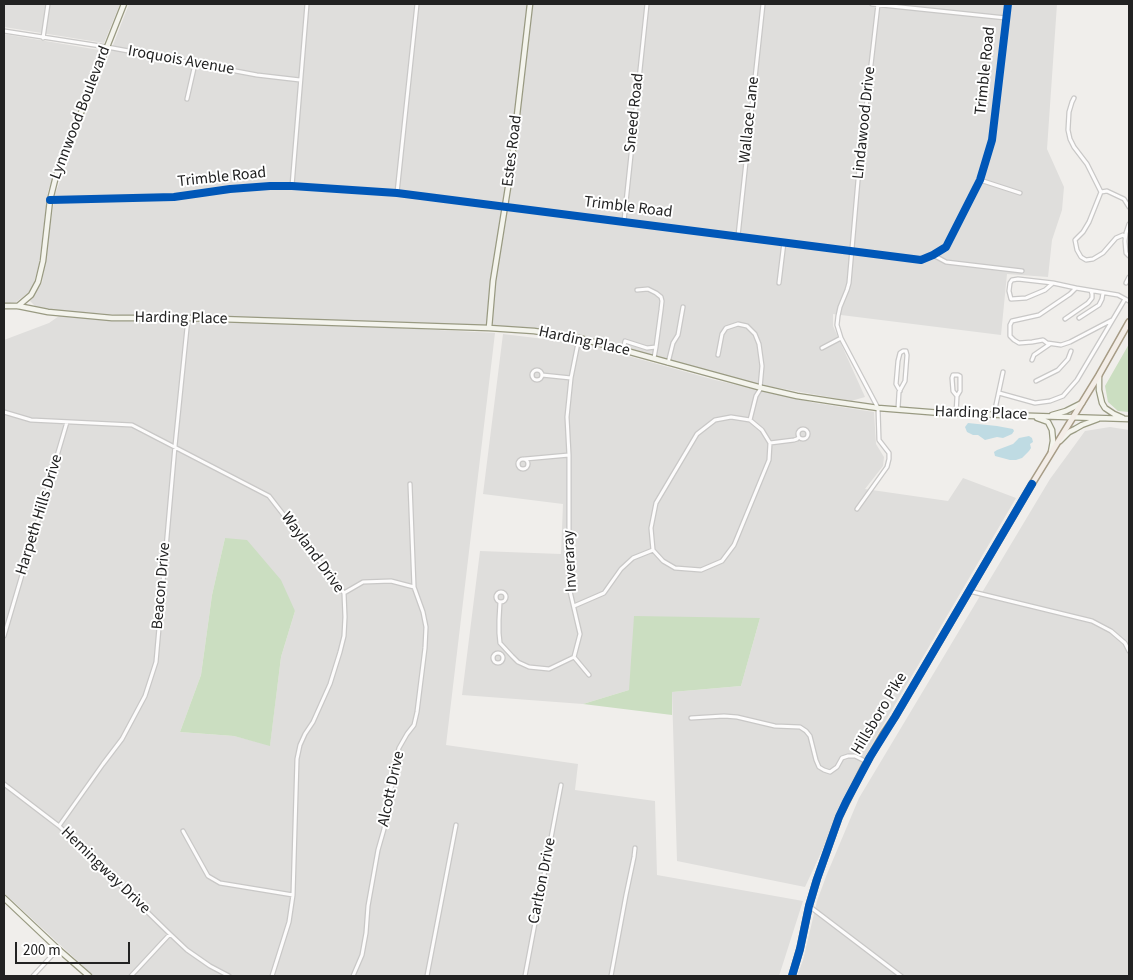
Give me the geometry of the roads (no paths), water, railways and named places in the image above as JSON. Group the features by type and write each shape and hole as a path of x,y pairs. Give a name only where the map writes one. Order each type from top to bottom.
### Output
{"main road":[{"name":"Lynnwood Boulevard","path":"18,306 31,294 40,278 50,200 56,176 124,4"},
{"name":"Estes Road","path":"489,328 493,281 512,161 530,4"},
{"name":"Harding Place","path":"4,306 18,306 48,312 112,318 188,318 489,328 543,332 579,338 761,388 797,396 878,408 956,414 1128,419"},
{"name":"Hillsboro Pike","path":"792,976 817,880 839,817 863,769 1129,322"},
{"path":"1099,375 1099,390 1105,408 1114,414 1128,419"},
{"path":"1048,417 1066,411 1083,402"},
{"path":"1034,416 1048,422 1052,430 1051,454"},
{"path":"1057,444 1069,432 1104,418"},
{"path":"4,898 89,976"}],"street":[{"path":"44,38 48,4"},
{"path":"292,186 307,4"},
{"path":"396,192 417,4"},
{"name":"Sneed Road","path":"624,221 647,4"},
{"name":"Wallace Lane","path":"738,236 762,4"},
{"path":"872,4 1006,18"},
{"name":"Lindawood Drive","path":"852,250 859,169 878,4"},
{"name":"Trimble Road","path":"50,200 174,197 230,189 270,186 396,192 921,260 946,247 980,180 992,140 1008,4"},
{"name":"Iroquois Avenue","path":"4,31 107,47 257,75 300,80"},
{"path":"187,98 195,64"},
{"path":"1074,98 1069,112 1068,130 1070,139 1087,164 1101,192 1089,222 1075,240 1077,250 1081,257 1086,260 1103,253 1116,238 1125,237"},
{"path":"980,180 1020,193"},
{"path":"1101,192 1107,191 1124,199 1129,207"},
{"path":"1129,224 1125,237 1126,253 1129,256"},
{"path":"779,283 784,242"},
{"path":"852,250 848,290 840,306 837,325 841,338 878,408 879,440 888,453 889,458 887,467 857,509"},
{"path":"933,255 946,262 1022,271"},
{"path":"1126,283 1129,277"},
{"path":"1053,283 1045,290 1026,298 1011,300 1010,283 1012,280 1018,279 1053,283 1118,295 1129,301"},
{"path":"1076,288 1039,315 1012,321 1010,336 1019,342 1043,340 1047,343 1061,345 1112,320"},
{"path":"637,290 648,290 661,297 654,358"},
{"path":"1065,318 1088,303 1092,298 1091,290"},
{"path":"1078,318 1101,302 1103,293"},
{"path":"998,393 1034,403 1050,401 1063,396 1077,380 1125,299"},
{"path":"668,362 673,343 678,335 683,307"},
{"name":"Beacon Drive","path":"59,826 122,740 143,701 156,662 188,318"},
{"path":"718,355 722,334 726,328 745,324 755,334 759,344 762,366 761,388 756,396 750,420"},
{"name":"Inveraray","path":"574,657 580,634 569,587 569,455 567,417 571,378 579,338"},
{"path":"822,348 841,338"},
{"path":"623,350 625,342 647,348 656,347"},
{"path":"1032,360 1034,355 1051,344"},
{"path":"898,409 900,391 904,381 906,351 900,353 898,361 896,384 900,391"},
{"path":"1036,381 1058,370 1068,359 1072,351"},
{"path":"994,415 1003,372"},
{"path":"956,414 960,379 956,374 952,378 953,391 957,396"},
{"path":"542,375 571,378"},
{"name":"Wayland Drive","path":"4,412 31,420 132,425 269,496 344,593 346,617 340,652 330,684 313,722 300,745 297,759 292,895 289,922 272,976"},
{"path":"731,417 750,420 762,430 770,443 770,460 734,545 722,561 701,570 675,568 663,561 653,550 652,528 656,503 697,434 715,420 731,417"},
{"name":"Harpeth Hills Drive","path":"4,636 67,422"},
{"path":"770,443 794,440 798,437"},
{"path":"525,459 569,455"},
{"name":"Alcott Drive","path":"353,976 362,955 369,898 396,760 399,748 414,725 417,712 427,631 423,612 414,587 410,484"},
{"path":"574,606 604,593 621,569 633,558 653,550"},
{"path":"344,593 363,582 391,581 414,587"},
{"path":"969,592 1092,621 1111,631 1125,643 1129,651"},
{"path":"500,602 500,643 518,662 528,667 549,669 574,657 589,675"},
{"path":"502,655 507,651"},
{"path":"691,718 737,717 775,726 800,727 810,736 819,767 830,772 837,767 842,758 848,756 855,756 867,762"},
{"name":"Hemingway Drive","path":"4,784 59,826 186,950 229,976"},
{"name":"Carlton Drive","path":"526,976 561,785"},
{"path":"427,976 456,825"},
{"path":"183,831 208,876 220,883 292,895"},
{"path":"611,976 635,848"},
{"path":"809,906 901,976"},
{"path":"132,976 170,934"},
{"path":"33,976 58,949"}],"water":[{"path":"968,423 997,426 1013,429 1014,431 1003,438 997,437 985,440 978,435 967,432 965,427"},
{"path":"1029,436 1033,442 1030,444 1031,448 1029,451 1022,458 1010,460 995,456 994,452 997,450 1013,444 1019,438"}]}
